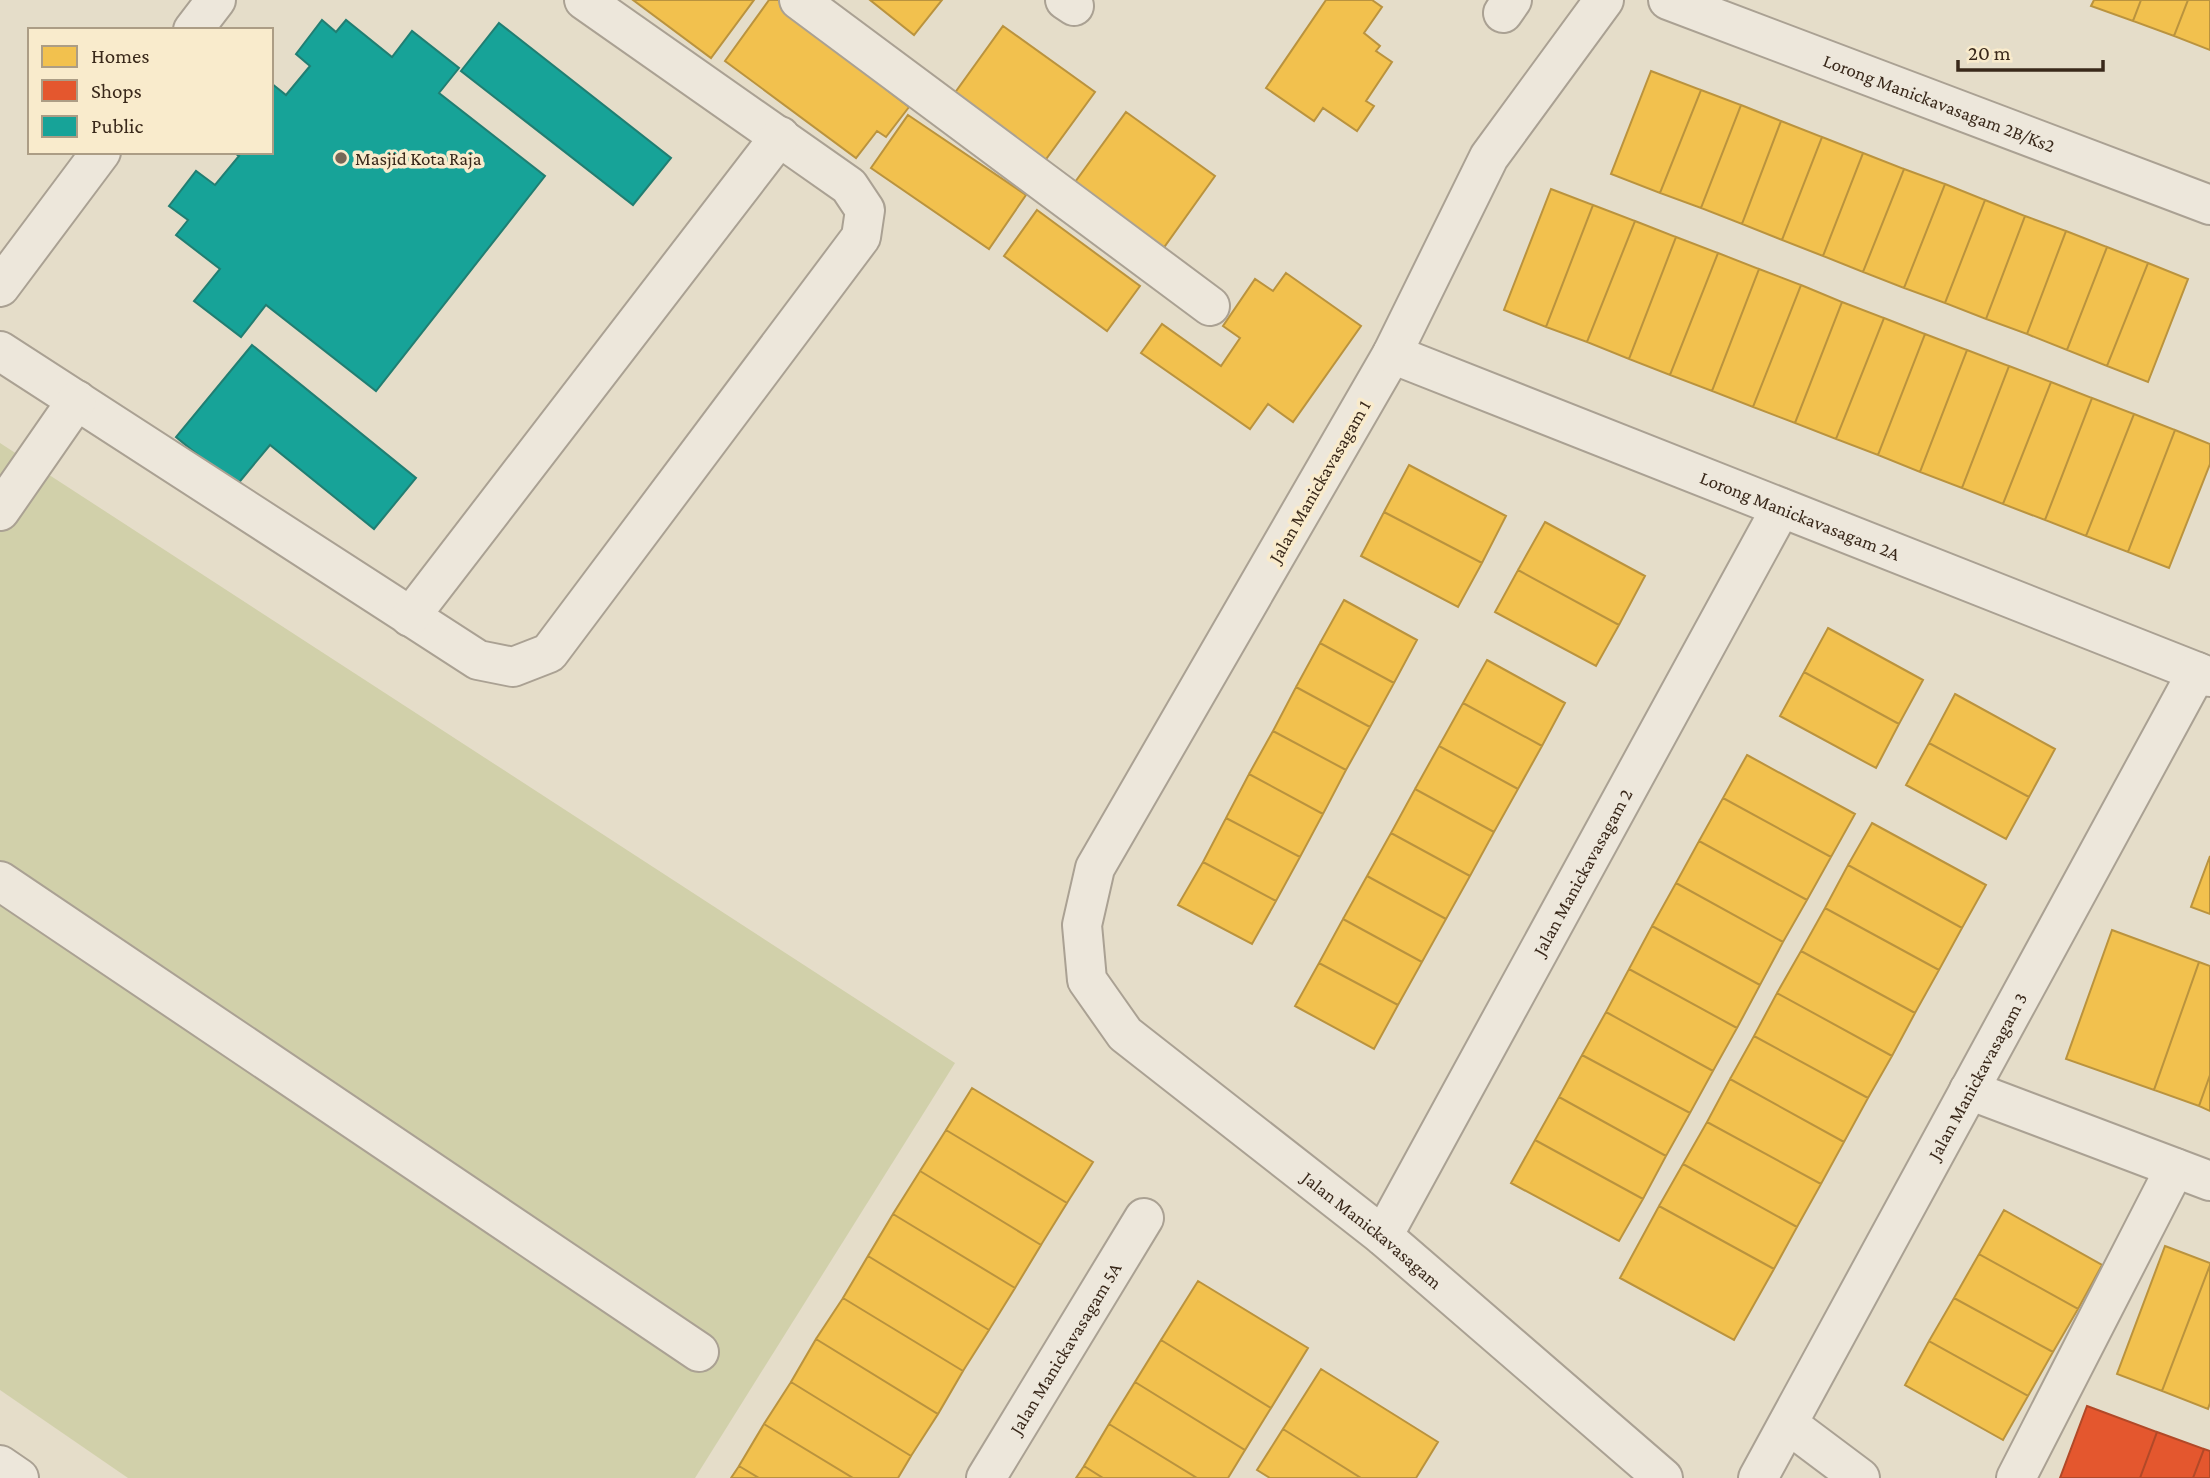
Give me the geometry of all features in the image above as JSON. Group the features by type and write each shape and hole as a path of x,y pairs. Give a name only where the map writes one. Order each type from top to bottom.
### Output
{"street":[{"path":"195,28 216,0"},
{"path":"0,351 478,660 513,667 549,653 861,237 865,210 849,186 584,0"},
{"path":"799,0 1210,306"},
{"name":"Jalan Manickavasagam 1","path":"1087,980 1082,925 1095,868 1392,354 1489,157 1604,0"},
{"name":"Lorong Manickavasagam 2B/Ks2","path":"1668,0 2210,205"},
{"path":"410,617 780,136"},
{"path":"0,287 100,154"},
{"name":"Lorong Manickavasagam 2A","path":"1392,354 2203,674"},
{"path":"0,511 77,400"},
{"name":"Jalan Manickavasagam 2","path":"1383,1236 1781,508"},
{"name":"Jalan Manickavasagam 3","path":"1758,1478 1969,1090 2203,674"},
{"path":"0,881 699,1352"},
{"name":"Jalan Manickavasagam","path":"1087,980 1125,1034 1383,1236 1663,1478"},
{"path":"1969,1090 2210,1181"},
{"path":"2016,1478 2175,1168"},
{"name":"Jalan Manickavasagam 5A","path":"986,1478 1144,1218"},
{"path":"1788,1423 1860,1478"},
{"path":"0,1465 19,1478"}],"green space":[{"path":"0,443 955,1063 695,1478 128,1478 0,1390"}],"building: Homes":[{"path":"633,0 754,0 711,58"},
{"path":"769,0 792,0 896,77 887,90 909,107 886,137 877,131 856,158 725,61"},
{"path":"870,0 942,0 914,35"},
{"path":"1326,0 1372,0 1382,7 1364,33 1380,46 1376,51 1392,62 1366,101 1374,106 1357,131 1323,108 1314,121 1266,88"},
{"path":"2094,0 2141,0 2133,21 2091,6"},
{"path":"2141,0 2188,0 2174,36 2133,21"},
{"path":"2188,0 2210,0 2210,50 2174,36"},
{"path":"1003,26 1095,92 1041,166 949,101"},
{"path":"1651,71 1701,90 1660,193 1611,174"},
{"path":"1701,90 1741,105 1701,208 1660,193"},
{"path":"1741,105 1781,121 1742,224 1701,208"},
{"path":"1126,112 1215,176 1160,253 1070,189"},
{"path":"908,115 1026,195 989,249 871,168"},
{"path":"1781,121 1822,137 1782,240 1742,224"},
{"path":"1822,137 1863,153 1823,256 1782,240"},
{"path":"1863,153 1904,169 1863,272 1823,256"},
{"path":"1904,169 1945,184 1904,288 1863,272"},
{"path":"1945,184 1985,200 1945,303 1904,288"},
{"path":"1551,189 1593,205 1546,327 1504,310"},
{"path":"1985,200 2025,216 1986,319 1945,303"},
{"path":"1593,205 1635,221 1587,342 1546,327"},
{"path":"1037,210 1140,286 1107,331 1004,256"},
{"path":"2025,216 2066,231 2027,334 1986,319"},
{"path":"1635,221 1676,237 1629,359 1587,342"},
{"path":"2066,231 2107,247 2067,350 2027,334"},
{"path":"1676,237 1718,253 1670,375 1629,359"},
{"path":"2107,247 2148,263 2107,366 2067,350"},
{"path":"1718,253 1759,269 1712,391 1670,375"},
{"path":"2148,263 2188,279 2148,382 2107,366"},
{"path":"1759,269 1801,285 1753,407 1712,391"},
{"path":"1286,273 1361,326 1293,422 1268,404 1250,429 1141,353 1162,324 1221,366 1240,338 1223,326 1255,279 1273,291"},
{"path":"1801,285 1842,302 1795,423 1753,407"},
{"path":"1842,302 1884,318 1836,439 1795,423"},
{"path":"1884,318 1925,334 1878,455 1836,439"},
{"path":"1925,334 1967,350 1920,472 1878,455"},
{"path":"1967,350 2009,366 1962,488 1920,472"},
{"path":"2009,366 2051,382 2003,504 1962,488"},
{"path":"2051,382 2092,398 2045,520 2003,504"},
{"path":"2092,398 2134,414 2086,536 2045,520"},
{"path":"2134,414 2175,430 2128,552 2086,536"},
{"path":"2175,430 2210,444 2210,464 2169,568 2128,552"},
{"path":"1409,465 1506,516 1482,563 1384,512"},
{"path":"1384,512 1482,563 1458,607 1361,556"},
{"path":"1545,522 1645,576 1619,625 1518,570"},
{"path":"1518,570 1619,625 1596,666 1495,612"},
{"path":"1344,600 1417,640 1394,683 1320,643"},
{"path":"1828,628 1923,680 1899,724 1804,672"},
{"path":"1320,643 1394,683 1370,727 1296,687"},
{"path":"1487,660 1565,703 1542,746 1463,703"},
{"path":"1804,672 1899,724 1876,768 1780,716"},
{"path":"1296,687 1370,727 1346,770 1273,731"},
{"path":"1955,694 2055,749 2029,797 1929,743"},
{"path":"1463,703 1542,746 1518,789 1439,746"},
{"path":"1273,731 1346,770 1323,814 1249,774"},
{"path":"1929,743 2029,797 2006,839 1906,785"},
{"path":"1439,746 1518,789 1494,832 1415,789"},
{"path":"1747,755 1855,814 1831,857 1723,798"},
{"path":"1249,774 1323,814 1300,857 1226,818"},
{"path":"1415,789 1494,832 1470,876 1391,833"},
{"path":"1723,798 1831,857 1807,900 1699,841"},
{"path":"1226,818 1300,857 1276,901 1203,862"},
{"path":"1872,823 1986,885 1962,928 1848,865"},
{"path":"1391,833 1470,876 1446,919 1367,876"},
{"path":"1699,841 1807,900 1783,942 1676,883"},
{"path":"2210,856 2210,914 2191,907"},
{"path":"1203,862 1276,901 1252,944 1178,905"},
{"path":"1848,865 1962,928 1939,970 1825,908"},
{"path":"1367,876 1446,919 1422,962 1343,919"},
{"path":"1676,883 1783,942 1760,985 1652,926"},
{"path":"1825,908 1939,970 1915,1013 1801,951"},
{"path":"1343,919 1422,962 1398,1005 1319,963"},
{"path":"1652,926 1760,985 1737,1028 1629,969"},
{"path":"2112,930 2199,962 2154,1090 2066,1059"},
{"path":"1801,951 1915,1013 1892,1056 1777,993"},
{"path":"2199,962 2210,966 2210,1075 2199,1106 2154,1090"},
{"path":"1319,963 1398,1005 1374,1049 1295,1006"},
{"path":"1629,969 1737,1028 1713,1071 1606,1012"},
{"path":"1777,993 1892,1056 1868,1098 1754,1036"},
{"path":"1606,1012 1713,1071 1690,1113 1582,1055"},
{"path":"1754,1036 1868,1098 1844,1142 1730,1079"},
{"path":"1582,1055 1690,1113 1666,1156 1559,1097"},
{"path":"2210,1075 2210,1111 2199,1106"},
{"path":"1730,1079 1844,1142 1821,1184 1707,1122"},
{"path":"972,1088 1093,1162 1067,1203 946,1130"},
{"path":"1559,1097 1666,1156 1643,1199 1535,1140"},
{"path":"1707,1122 1821,1184 1797,1227 1683,1164"},
{"path":"946,1130 1067,1203 1041,1245 920,1171"},
{"path":"1535,1140 1643,1199 1619,1241 1511,1183"},
{"path":"1683,1164 1797,1227 1774,1269 1659,1206"},
{"path":"920,1171 1041,1245 1015,1288 893,1214"},
{"path":"1659,1206 1774,1269 1734,1340 1620,1278"},
{"path":"2004,1210 2102,1265 2078,1309 1979,1254"},
{"path":"893,1214 1015,1288 989,1330 868,1256"},
{"path":"2165,1246 2210,1265 2162,1391 2117,1374"},
{"path":"1979,1254 2078,1309 2053,1352 1954,1298"},
{"path":"868,1256 989,1330 963,1371 843,1298"},
{"path":"2210,1265 2210,1403 2208,1409 2162,1391"},
{"path":"1198,1281 1308,1348 1271,1408 1161,1340"},
{"path":"843,1298 963,1371 938,1414 816,1339"},
{"path":"1954,1298 2053,1352 2028,1396 1929,1341"},
{"path":"816,1339 938,1414 911,1456 791,1382"},
{"path":"1161,1340 1271,1408 1245,1450 1135,1382"},
{"path":"1929,1341 2028,1396 2003,1440 1905,1385"},
{"path":"1321,1369 1438,1442 1416,1478 1361,1478 1283,1429"},
{"path":"791,1382 911,1456 898,1478 853,1478 764,1424"},
{"path":"1135,1382 1245,1450 1228,1478 1197,1478 1109,1424"},
{"path":"764,1424 853,1478 759,1478 739,1466"},
{"path":"1109,1424 1197,1478 1103,1478 1084,1466"},
{"path":"1283,1429 1361,1478 1270,1478 1257,1470"},
{"path":"739,1466 759,1478 731,1478"},
{"path":"1084,1466 1103,1478 1076,1478"}],"building: Shops":[{"path":"2087,1406 2157,1432 2140,1478 2060,1478"},
{"path":"2157,1432 2204,1449 2193,1478 2140,1478"},
{"path":"2204,1449 2210,1451 2210,1478 2193,1478"}],"building: Public":[{"path":"322,20 336,32 346,20 392,57 412,31 459,68 439,93 545,176 376,391 266,305 241,337 194,301 220,269 176,235 188,220 169,206 196,171 215,185 239,156 236,154 273,154 273,85 286,95 310,66 296,54"},
{"path":"499,23 671,158 633,205 461,71"},
{"path":"252,345 416,478 374,529 270,445 236,486 176,437"}],"place":[{"name":"Masjid Kota Raja","path":"341,158"}]}
